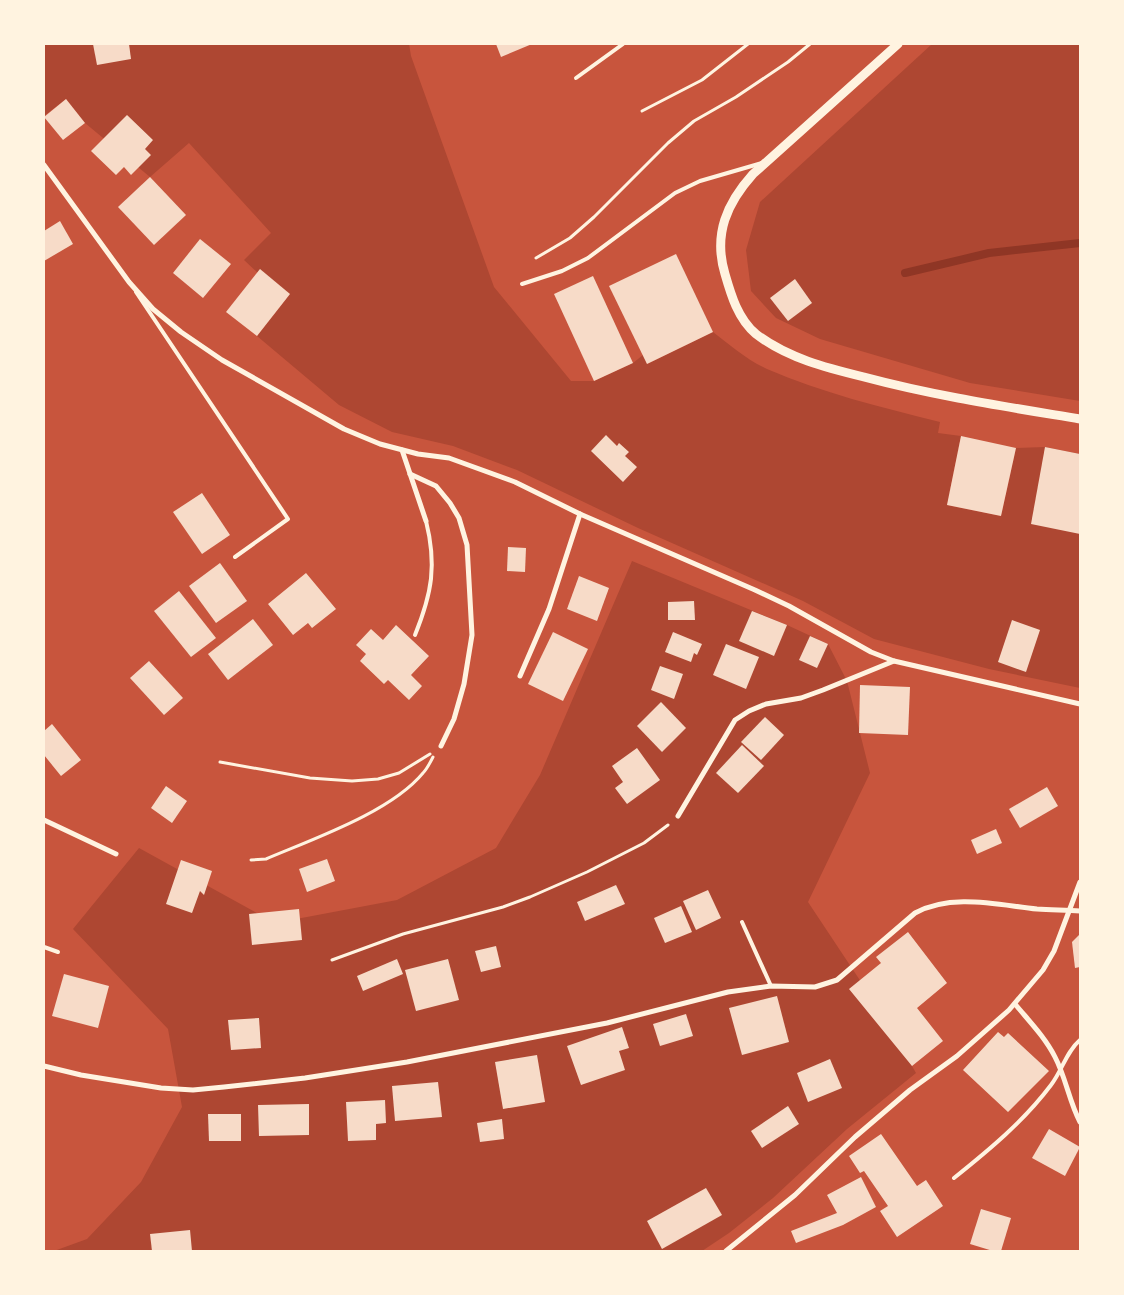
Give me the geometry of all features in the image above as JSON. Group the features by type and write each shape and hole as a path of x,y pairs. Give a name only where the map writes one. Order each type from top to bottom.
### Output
{"street":[{"path":"898,44 767,161 739,190 730,205 724,221 721,242 722,266 730,293 740,315 755,333 780,350 819,366 909,389 1080,419"},
{"path":"44,165 129,282 153,309 181,332 222,360 344,429 380,444 402,450 449,458 515,482 580,514 755,590 871,652 894,661 1080,704"},
{"path":"402,450 426,521"},
{"path":"410,474 436,486 450,503 459,518 467,545 472,634 464,684 454,719 440,746"},
{"path":"520,676 549,609 580,514"},
{"path":"678,816 735,720 748,711 766,704 801,698 894,661"},
{"path":"44,820 116,854"},
{"path":"726,1251 795,1195 868,1126 910,1090 957,1056 1015,1004 1043,970 1054,951 1080,882"},
{"path":"44,1066 90,1077 161,1088 192,1090 305,1078 407,1062 606,1023 713,995 771,986 815,987 837,980 915,913 940,903 989,903 1039,909 1080,910"},
{"path":"1015,1004 1055,1055 1072,1106 1080,1122"}],"lane":[{"path":"576,78 623,44"},
{"path":"522,284 562,271 588,258 674,193 700,182 767,161"},
{"path":"129,282 288,519 235,557"},
{"path":"416,634 426,606 432,571 432,543 426,521"},
{"path":"742,922 771,986"},
{"path":"44,948 58,952"},
{"path":"954,1178 996,1144 1023,1117 1051,1085 1071,1050 1080,1040"}],"path":[{"path":"642,111 702,80 748,44"},
{"path":"536,258 570,238 594,217 668,143 694,121 743,92 788,62 810,44"},
{"path":"220,762 310,778 352,781 378,779 398,773 422,761 440,746"},
{"path":"251,860 266,858 371,812 402,793 422,774 440,746"},
{"path":"332,960 403,934 503,907 530,897 587,872 644,843 662,831 678,816"}],"shaded area":[{"path":"44,44 409,44 411,56 494,287 571,381 594,381 633,363 643,355 647,364 713,332 753,361 788,378 852,399 940,422 938,433 961,436 947,505 1001,516 1016,448 1045,447 1080,454 1080,688 989,669 874,639 803,601 638,528 517,470 453,446 392,432 339,405 257,336 286,299 244,260 271,233 189,143 150,177 85,123 66,99 44,116"},
{"path":"932,44 1080,44 1080,401 970,383 820,339 776,318 751,291 746,250 760,202"},
{"path":"632,561 787,625 828,644 847,681 870,773 808,902 881,1012 916,1073 847,1129 773,1198 729,1233 702,1251 54,1251 87,1239 141,1182 182,1107 168,1029 73,929 139,848 275,923 397,900 496,848 540,775"}],"building":[{"path":"93,44 129,44 131,59 97,65"},
{"path":"496,44 532,44 501,57"},
{"path":"66,99 85,123 63,140 44,117"},
{"path":"127,115 153,140 145,149 151,155 131,175 124,167 116,175 91,151"},
{"path":"150,177 186,215 154,245 118,207"},
{"path":"60,221 73,244 44,261 44,231"},
{"path":"200,239 231,264 203,298 173,273"},
{"path":"676,254 713,332 647,364 609,286"},
{"path":"260,269 290,294 257,336 226,312"},
{"path":"593,276 633,363 594,381 554,294"},
{"path":"795,279 812,303 788,321 770,298"},
{"path":"606,435 617,446 619,443 629,452 625,456 637,467 623,482 591,451"},
{"path":"961,436 1016,448 1001,516 947,505"},
{"path":"1045,447 1080,454 1080,534 1031,524"},
{"path":"202,493 230,535 202,554 173,512"},
{"path":"508,547 526,548 525,572 507,571"},
{"path":"220,563 247,601 216,623 189,586"},
{"path":"306,573 336,609 312,628 308,623 293,635 268,604"},
{"path":"579,576 609,588 597,621 567,609"},
{"path":"179,591 216,638 191,657 154,611"},
{"path":"694,601 695,620 668,620 668,602"},
{"path":"752,611 787,625 774,656 739,641"},
{"path":"253,619 273,645 228,680 208,654"},
{"path":"1012,620 1040,630 1026,672 998,662"},
{"path":"396,625 429,656 411,675 422,686 409,700 388,680 384,684 360,661 366,654 356,645 371,629 383,640"},
{"path":"553,632 588,649 563,701 528,684"},
{"path":"673,632 702,644 697,655 694,653 691,662 665,652"},
{"path":"810,636 828,644 817,668 799,660"},
{"path":"726,644 759,657 746,689 713,675"},
{"path":"149,661 183,698 164,715 130,678"},
{"path":"660,666 683,674 674,699 651,690"},
{"path":"860,685 910,687 908,735 859,733"},
{"path":"661,702 686,728 662,752 637,726"},
{"path":"765,717 784,735 761,760 741,742"},
{"path":"52,724 81,760 61,776 44,755 44,731"},
{"path":"742,745 764,766 738,793 716,773"},
{"path":"637,748 660,780 627,804 615,788 623,782 612,766"},
{"path":"166,786 187,801 172,823 151,808"},
{"path":"1047,787 1058,806 1020,828 1009,809"},
{"path":"996,829 1002,843 977,854 971,840"},
{"path":"327,859 335,881 307,892 299,869"},
{"path":"181,860 212,871 204,895 200,891 192,913 166,904"},
{"path":"616,885 625,904 585,921 577,902"},
{"path":"708,890 721,918 696,930 683,901"},
{"path":"681,906 692,932 665,943 654,918"},
{"path":"299,909 302,940 252,945 249,914"},
{"path":"908,932 947,983 917,1008 943,1041 912,1066 849,989 881,963 876,957"},
{"path":"1080,934 1080,967 1075,968 1072,942"},
{"path":"496,946 501,967 481,972 475,951"},
{"path":"397,959 403,974 363,991 357,976"},
{"path":"448,959 459,1000 416,1011 405,970"},
{"path":"64,974 109,986 98,1028 52,1016"},
{"path":"777,996 789,1042 742,1055 729,1008"},
{"path":"686,1014 693,1036 660,1046 653,1024"},
{"path":"259,1018 261,1048 231,1050 228,1020"},
{"path":"622,1027 629,1048 619,1051 625,1070 581,1085 567,1046"},
{"path":"998,1032 1004,1037 1008,1033 1049,1071 1008,1112 963,1070"},
{"path":"537,1055 545,1102 503,1109 495,1062"},
{"path":"830,1059 842,1088 808,1102 797,1073"},
{"path":"438,1082 442,1117 395,1121 392,1086"},
{"path":"385,1100 386,1123 376,1124 376,1140 348,1141 346,1102"},
{"path":"309,1104 309,1135 259,1136 258,1105"},
{"path":"788,1106 799,1124 762,1148 751,1131"},
{"path":"208,1114 241,1114 241,1141 209,1141"},
{"path":"502,1119 504,1139 480,1142 477,1123"},
{"path":"1049,1129 1080,1147 1065,1176 1032,1158"},
{"path":"881,1134 917,1186 926,1180 943,1206 897,1237 880,1211 888,1206 864,1171 860,1173 849,1156"},
{"path":"861,1177 876,1207 843,1225 796,1243 791,1231 837,1213 827,1195"},
{"path":"706,1188 722,1215 662,1249 647,1221"},
{"path":"981,1209 1011,1218 1001,1251 993,1251 970,1244"},
{"path":"190,1230 192,1251 152,1251 150,1234"}],"waterway":[{"path":"905,273 989,253 1080,243"}]}
